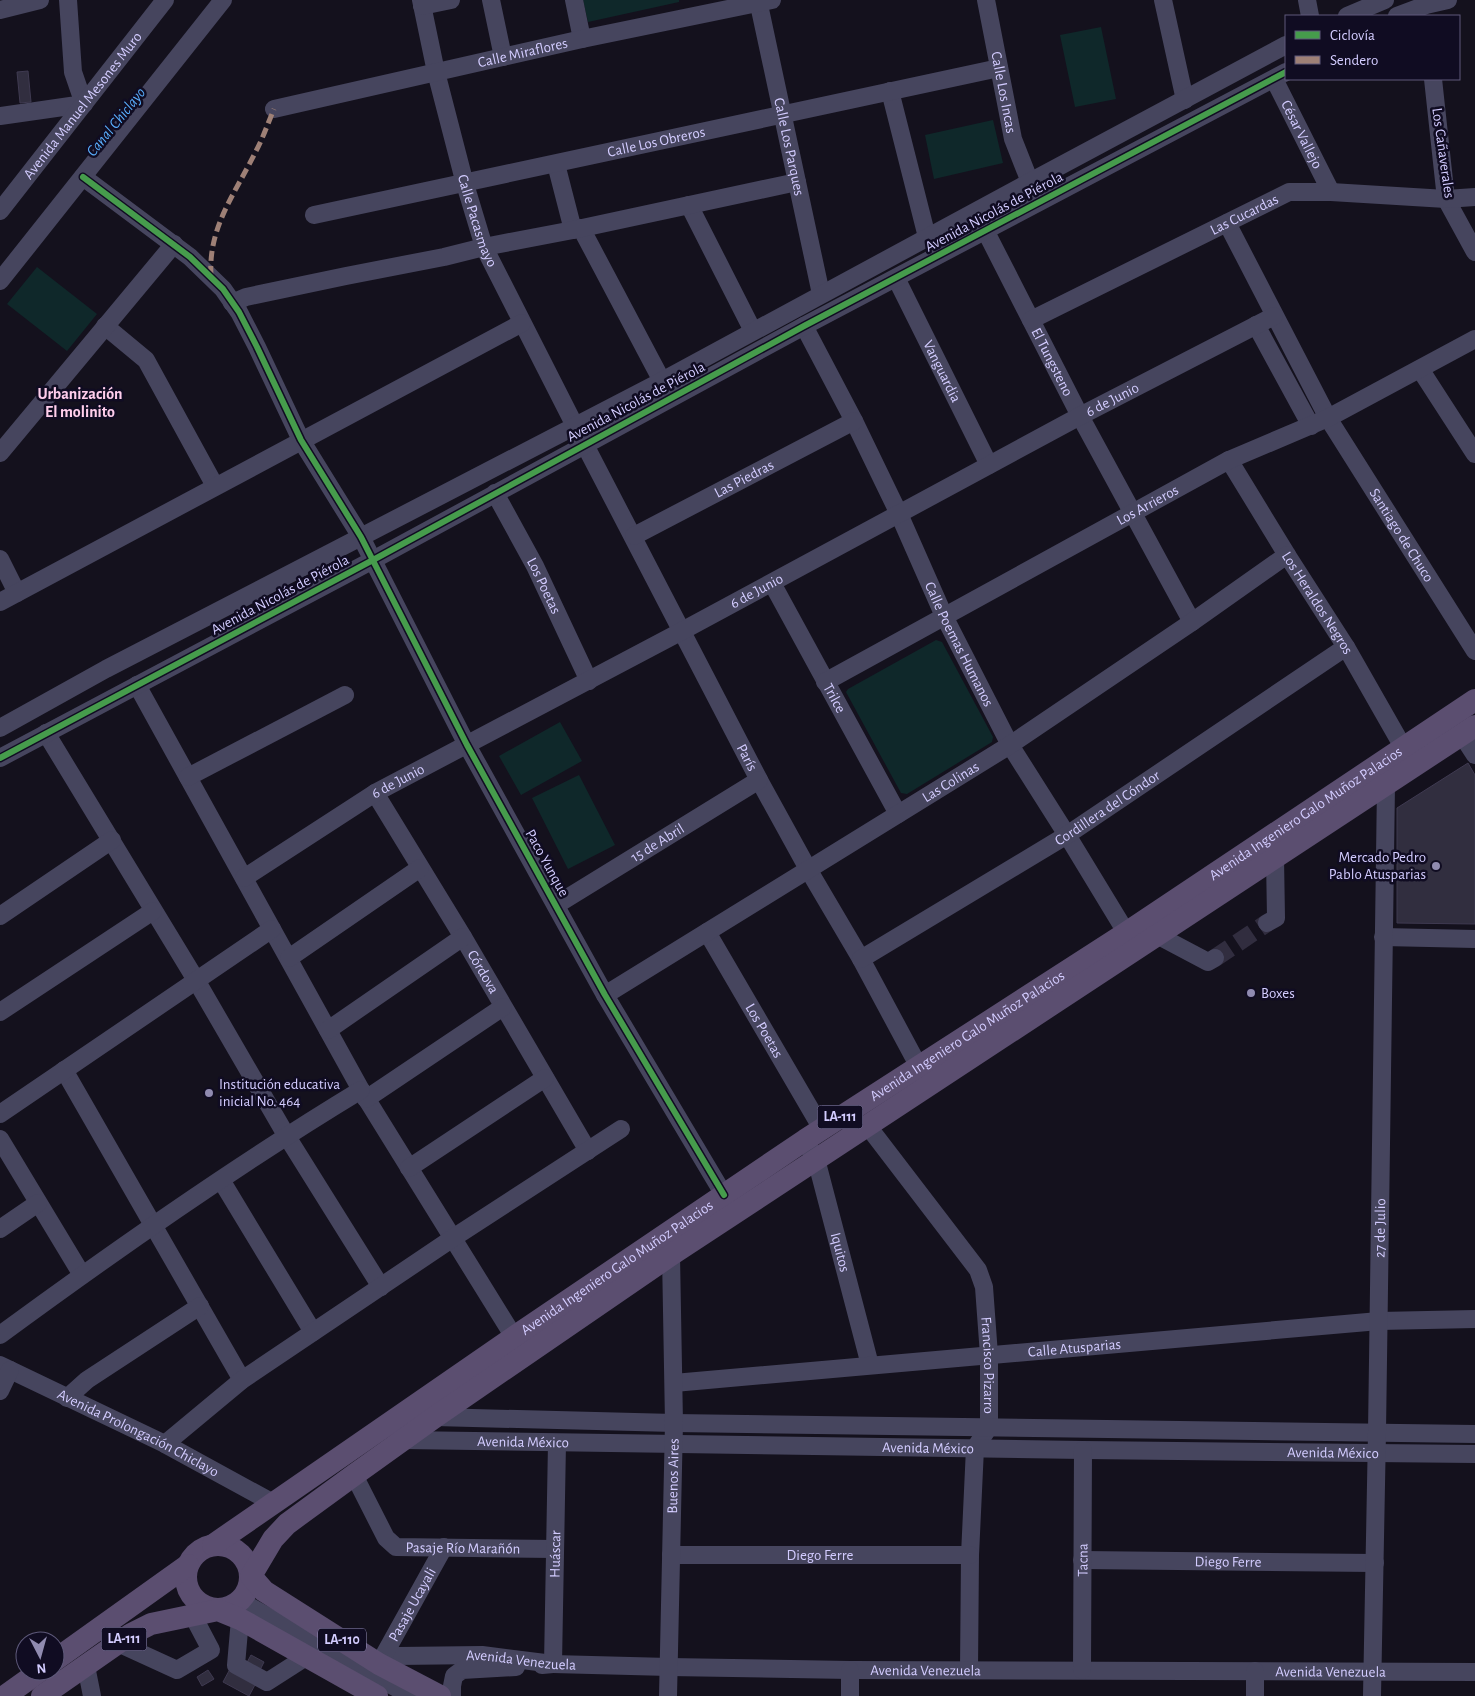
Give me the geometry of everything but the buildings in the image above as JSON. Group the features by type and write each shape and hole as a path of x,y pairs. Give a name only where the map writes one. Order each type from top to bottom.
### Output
{"main road":[{"name":"Avenida Ingeniero Galo Muñoz Palacios","path":"214,1545 514,1337 724,1195 814,1142 867,1125 1131,941 1381,762 1475,700"},
{"name":"Avenida Ingeniero Galo Muñoz Palacios","path":"251,1576 273,1539 287,1524 435,1417 671,1255 814,1142 918,1067 1131,941 1157,935 1468,730"},
{"name":"LA-110","path":"214,1545 224,1545 234,1549 243,1556 249,1565 251,1576 264,1591 379,1664 440,1696"},
{"path":"214,1545 194,1555 188,1565 186,1580 191,1595 198,1603 218,1610 234,1606 240,1610 250,1585 251,1576"},
{"name":"LA-111","path":"65,1653 188,1565"},
{"name":"LA-111","path":"42,1696 131,1634 151,1624 218,1610"},
{"name":"LA-110","path":"240,1610 306,1657 364,1693"},
{"path":"5,1696 26,1681"}],"street":[{"path":"0,10 40,0"},
{"path":"0,116 84,104 73,72 68,0"},
{"name":"Avenida Manuel Mesones Muro","path":"0,212 165,0"},
{"path":"0,281 223,0"},
{"path":"422,3 451,0"},
{"path":"491,0 503,57"},
{"path":"574,0 582,39"},
{"name":"Calle Los Incas","path":"986,0 1013,139 1030,182"},
{"path":"1163,0 1185,100"},
{"path":"1307,0 1310,15"},
{"path":"1349,15 1385,0"},
{"path":"1403,15 1426,11 1448,0"},
{"name":"Calle Miraflores","path":"274,109 582,39 692,8 763,1"},
{"name":"Calle Los Parques","path":"763,1 782,114 821,294"},
{"name":"Calle Pacasmayo","path":"422,3 436,72 465,184 484,247 575,426"},
{"name":"Avenida Nicolás de Piérola","path":"0,758 137,685 575,426 1285,46"},
{"name":"Calle Los Obreros","path":"314,215 999,68"},
{"name":"Avenida Nicolás de Piérola","path":"0,728 106,669 367,548 495,493 804,326 1280,75"},
{"name":"César Vallejo","path":"1280,75 1331,192"},
{"name":"Los Cañaverales","path":"1434,80 1446,198 1475,252"},
{"path":"890,91 927,237"},
{"path":"556,164 577,229 662,381"},
{"name":"Paco Yunque","path":"83,177 190,256 211,276 232,303 257,347 301,440 367,548 467,745 605,995 724,1195"},
{"path":"232,303 255,295 797,182"},
{"name":"Las Cucardas","path":"1030,320 1289,192 1331,192 1446,198 1475,197"},
{"path":"689,205 753,330"},
{"name":"Santiago de Chuco","path":"1227,222 1328,418 1475,651"},
{"name":"El Tungsteno","path":"985,230 1080,416 1192,622"},
{"path":"0,452 174,244"},
{"name":"Vanguardia","path":"896,278 989,465"},
{"name":"6 de Junio","path":"244,878 375,793 772,583 1080,416 1274,316"},
{"path":"0,602 522,323"},
{"path":"1256,325 1311,426"},
{"path":"105,326 146,360 215,486"},
{"name":"Calle Poemas Humanos","path":"804,326 854,421 899,514 944,616 1010,745 1131,941"},
{"name":"Los Arrieros","path":"825,682 1229,460 1328,418 1475,339"},
{"path":"1420,368 1475,454"},
{"name":"Las Piedras","path":"634,536 854,421"},
{"name":"París","path":"585,444 759,780 861,959 918,1067"},
{"name":"Los Heraldos Negros","path":"1229,460 1346,646 1403,747"},
{"name":"Los Poetas","path":"495,493 535,566 589,680"},
{"name":"Las Colinas","path":"605,995 1010,745 1192,622 1287,555"},
{"path":"0,559 17,593"},
{"name":"Trilce","path":"772,583 898,814"},
{"name":"Cordillera del Cóndor","path":"861,959 1067,835 1346,646"},
{"path":"137,685 364,1094 514,1337"},
{"path":"188,777 345,695"},
{"path":"1468,730 1475,755"},
{"path":"46,733 196,980 286,1136 381,1287"},
{"name":"27 de Julio","path":"1372,1696 1386,785 1381,762"},
{"name":"15 de Abril","path":"556,905 759,780"},
{"name":"Córdova","path":"375,793 588,1151"},
{"path":"0,916 112,840"},
{"path":"1267,924 1276,918 1275,858"},
{"path":"288,958 420,868"},
{"path":"0,1012 154,911"},
{"path":"0,1114 272,929"},
{"name":"Los Poetas","path":"707,932 814,1142"},
{"path":"1157,935 1208,962 1215,958"},
{"path":"328,1030 462,937"},
{"path":"1383,937 1475,939"},
{"path":"0,1335 82,1275 286,1136 364,1094 503,1007"},
{"path":"64,1070 242,1380"},
{"path":"409,1168 545,1078"},
{"name":"Francisco Pizarro","path":"867,1125 978,1270 984,1286 988,1355 989,1427 974,1448"},
{"path":"166,1444 242,1380 453,1238 621,1129"},
{"path":"0,1139 82,1275"},
{"name":"Iquitos","path":"814,1142 870,1365"},
{"path":"221,1180 313,1332"},
{"path":"0,1229 38,1203"},
{"name":"Buenos Aires","path":"668,1696 674,1444 671,1255"},
{"path":"67,1398 87,1380 200,1306"},
{"name":"Calle Atusparias","path":"674,1383 1379,1321 1475,1319"},
{"path":"0,1391 5,1368"},
{"name":"Avenida Prolongación Chiclayo","path":"5,1368 166,1444 273,1503"},
{"name":"Avenida México","path":"415,1405 435,1417 674,1423 1475,1434"},
{"path":"385,1426 403,1440"},
{"name":"Avenida México","path":"403,1440 1475,1454"},
{"name":"Huáscar","path":"553,1664 557,1443"},
{"path":"968,1669 974,1448"},
{"name":"Tacna","path":"1082,1450 1082,1670"},
{"name":"Pasaje Río Marañón","path":"354,1475 386,1538 396,1547 555,1549"},
{"name":"Pasaje Ucayali","path":"379,1664 444,1547"},
{"name":"Diego Ferre","path":"671,1555 970,1555"},
{"name":"Diego Ferre","path":"1082,1560 1374,1563"},
{"path":"236,1665 240,1610 411,1696"},
{"path":"192,1614 211,1650 267,1682 306,1657"},
{"path":"118,1643 177,1670 211,1650"},
{"name":"Avenida Venezuela","path":"379,1664 397,1656 482,1655 553,1664 669,1667 850,1670 1475,1672"},
{"path":"452,1696 454,1676 462,1670 553,1664"},
{"path":"86,1666 92,1696"},
{"path":"850,1670 850,1696"},
{"path":"1255,1671 1255,1696"}],"green space":[{"path":"583,0 679,0 679,2 588,22"},
{"path":"1101,27 1116,99 1075,107 1060,35"},
{"path":"993,120 1003,163 934,179 925,135"},
{"path":"37,267 97,314 67,351 7,304"},
{"path":"936,640 942,642 993,737 992,742 907,794 901,793 846,692 848,689"},
{"path":"560,722 582,761 521,795 499,756"},
{"path":"579,775 615,845 568,869 532,798"}],"tunnel":[{"path":"1215,958 1267,923"}],"marked path":[{"path":"211,276 211,258 218,226 224,211 259,146 274,109"}],"cycle path":[{"path":"0,758 373,560 804,326 1285,73"},
{"path":"83,177 190,257 223,289 239,312 301,440 361,537 467,745 605,995 724,1195"}],"place":[{"name":"Mercado Pedro Pablo Atusparias","path":"1436,866"},
{"name":"Boxes","path":"1251,993"},
{"name":"Institución educativa inicial No. 464","path":"209,1093"}],"district":[{"name":"Urbanización El molinito","path":"80,403"}],"water label":[{"name":"Canal Chiclayo","path":"116,122"}]}
